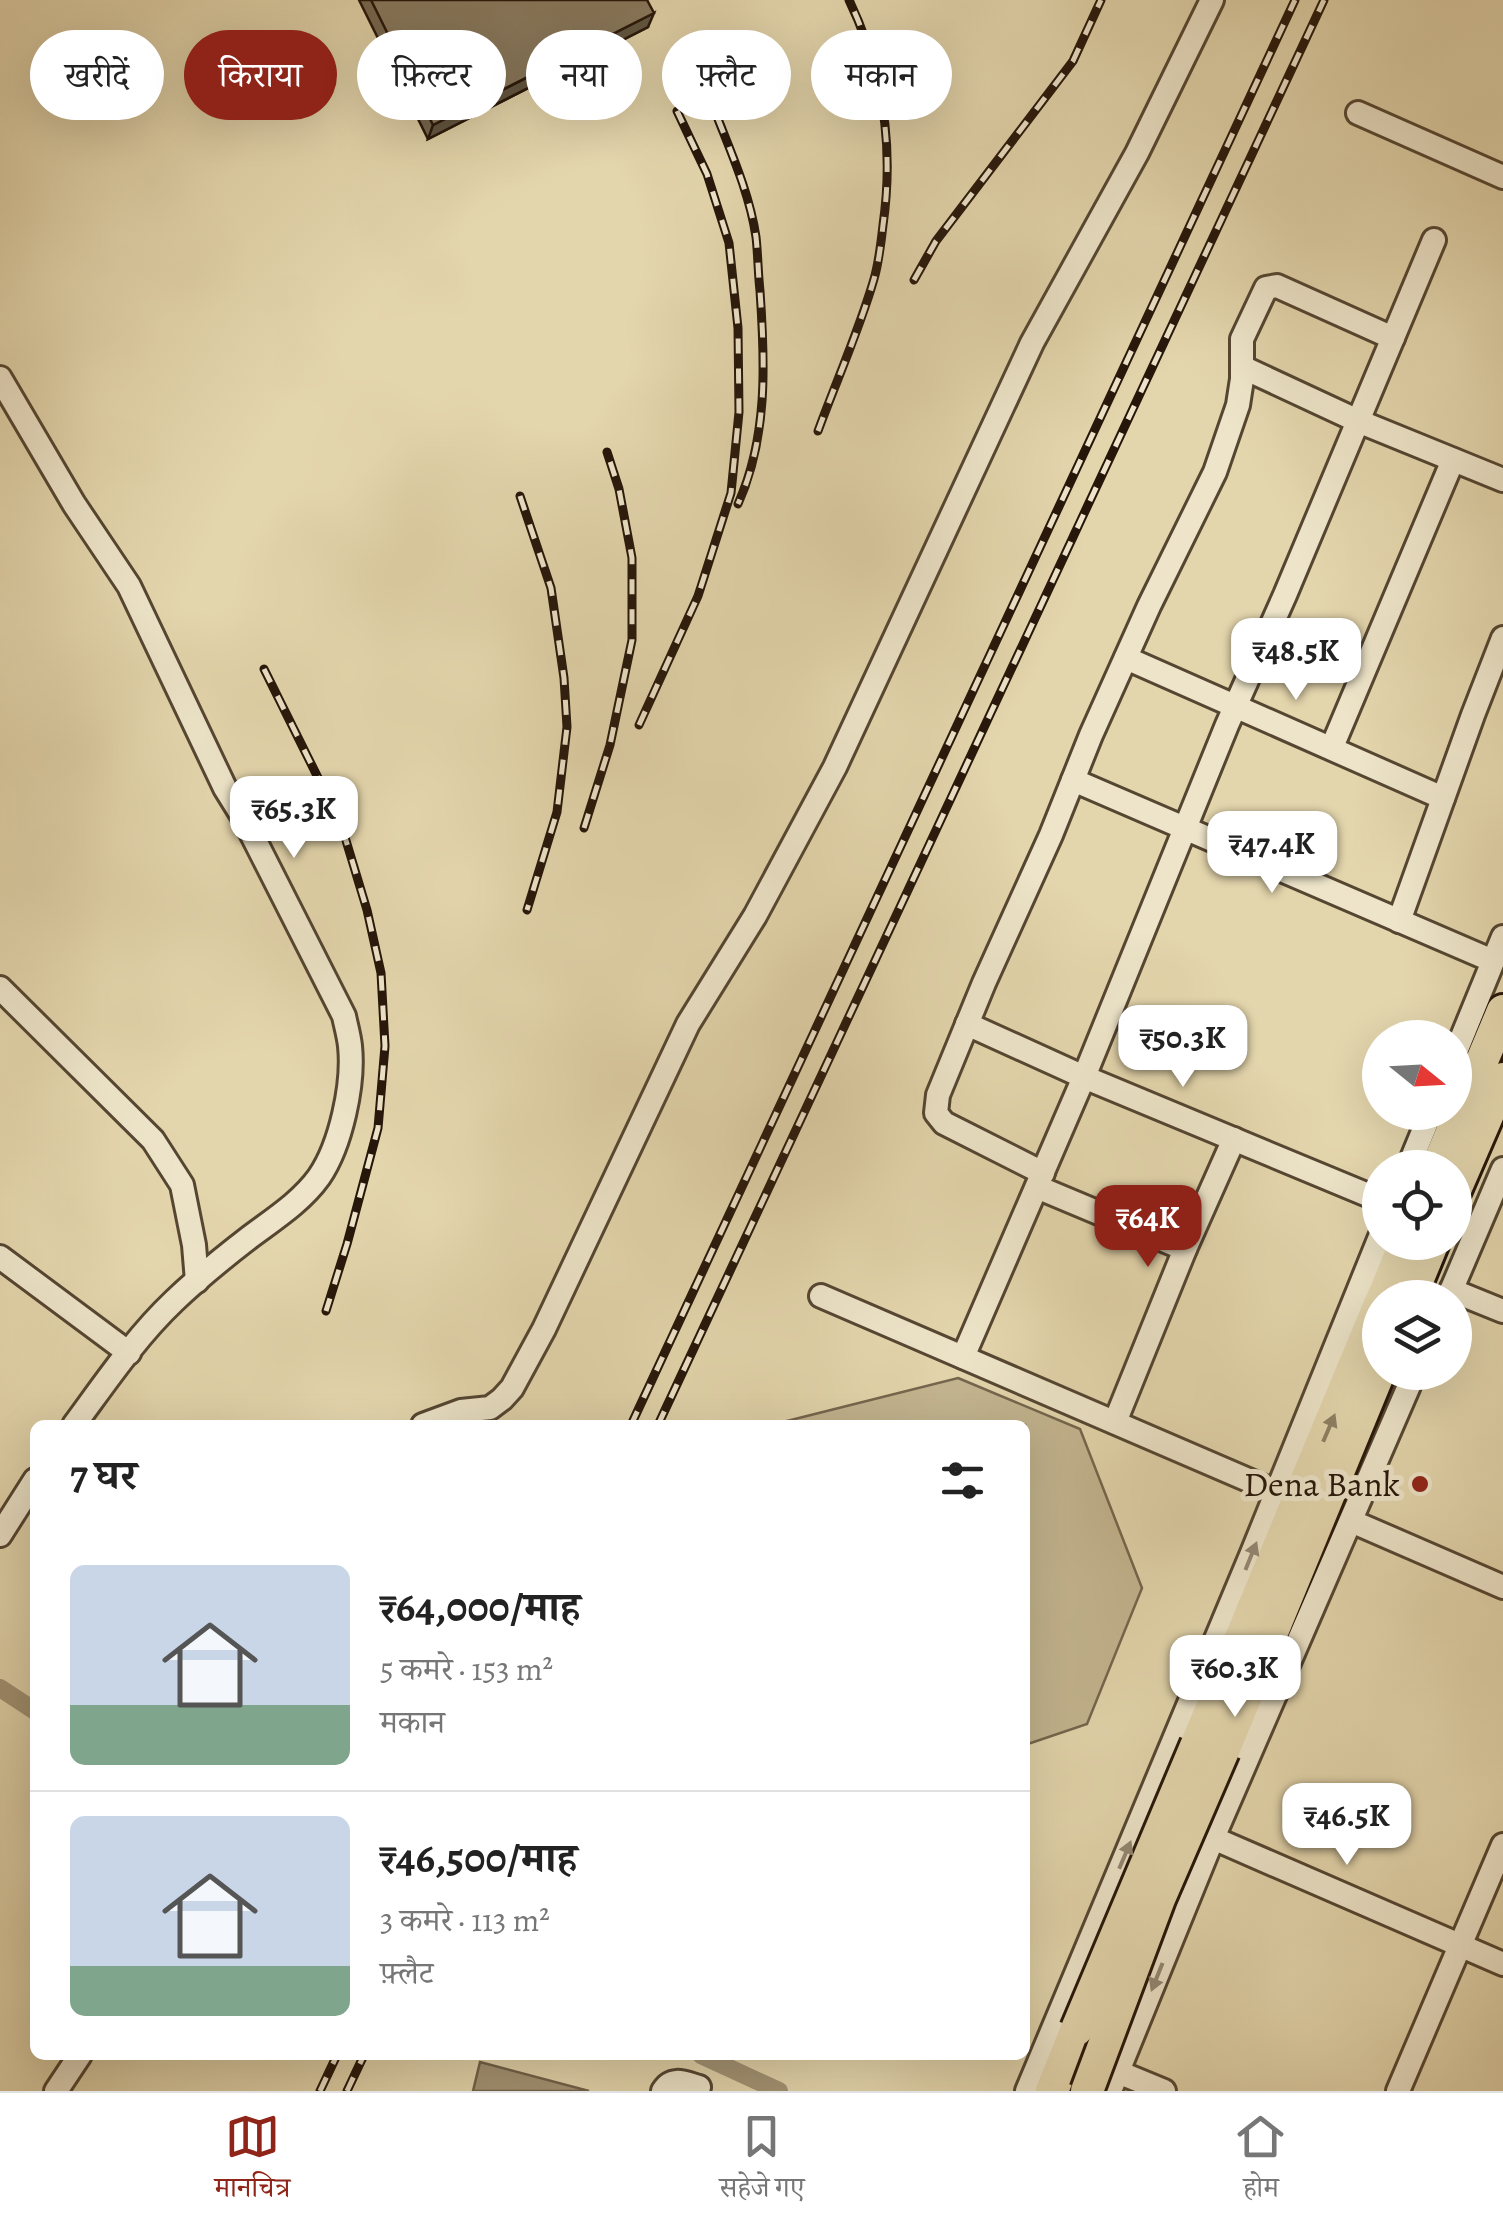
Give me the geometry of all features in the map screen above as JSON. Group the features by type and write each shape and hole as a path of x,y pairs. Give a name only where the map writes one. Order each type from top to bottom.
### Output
{"highway":[{"path":"1445,1150 1503,1012"},
{"path":"1463,1150 1480,1064"},
{"path":"1052,2091 1362,1347"},
{"path":"1086,2091 1159,1899 1372,1390"}],"street":[{"path":"437,1420 461,1411 490,1408 502,1400 544,1330 688,1024 755,916 836,767 1032,343 1136,153 1212,0"},
{"path":"1358,113 1503,177"},
{"path":"964,1357 1434,240"},
{"path":"1185,1250 1040,1180 954,1130 936,1112 938,1096 1126,658 1215,472 1238,405 1242,339 1262,292 1271,286 1287,289 1392,338"},
{"path":"1242,367 1358,421 1503,480"},
{"path":"0,378 74,504 129,586 225,788 243,816 344,1016 350,1045 350,1074 341,1122 322,1171 296,1201 196,1280 163,1312 78,1420"},
{"path":"1332,746 1453,460"},
{"path":"1399,921 1503,638"},
{"path":"1126,658 1443,798"},
{"path":"1073,780 1493,961"},
{"path":"1480,1064 1493,961 1503,937"},
{"path":"0,988 153,1140 182,1184 194,1245 196,1280"},
{"path":"967,1024 1362,1192"},
{"path":"1115,1422 1234,1139"},
{"path":"1455,1280 1503,1169"},
{"path":"0,1257 130,1352"},
{"path":"1027,2091 1371,1260"},
{"path":"822,1296 1276,1492"},
{"path":"1472,1301 1503,1311"},
{"path":"1164,2091 1114,2082 1213,1838 1407,1390"},
{"path":"0,1535 30,1488"},
{"path":"1351,1521 1503,1587"},
{"path":"1213,1838 1503,1964"},
{"path":"1398,2091 1503,1846"},
{"path":"1102,1910 1172,1938"},
{"path":"56,2091 77,2060"},
{"path":"663,2091 674,2082 704,2090"}],"shaded area":[{"path":"958,1378 1080,1429 1142,1588 1087,1724 1030,1743 1030,1420 791,1420"},
{"path":"480,2062 589,2091 473,2091"}],"building":[{"path":"371,0 647,0 654,13 620,30 526,30 526,78 506,88 506,30 386,30"}],"waterway":[{"path":"0,1688 30,1708"},
{"path":"712,2060 779,2091"}],"railway":[{"path":"818,431 874,279 886,196 886,139 878,82 849,0"},
{"path":"914,280 936,241 1073,61 1101,0"},
{"path":"633,1420 1295,0"},
{"path":"660,1420 1324,0"},
{"path":"639,725 698,596 731,493 739,412 738,328 729,243 707,174 681,120"},
{"path":"718,120 753,222 762,318 759,426 755,453 738,504"},
{"path":"584,828 610,745 632,640 632,558 619,489 607,452"},
{"path":"520,496 551,588 567,727 557,812 527,910"},
{"path":"264,669 341,824 381,973 385,1046 378,1128 326,1311"},
{"path":"320,2091 335,2060"},
{"path":"347,2091 362,2060"}],"place":[{"name":"Dena Bank","path":"1420,1484"}]}
